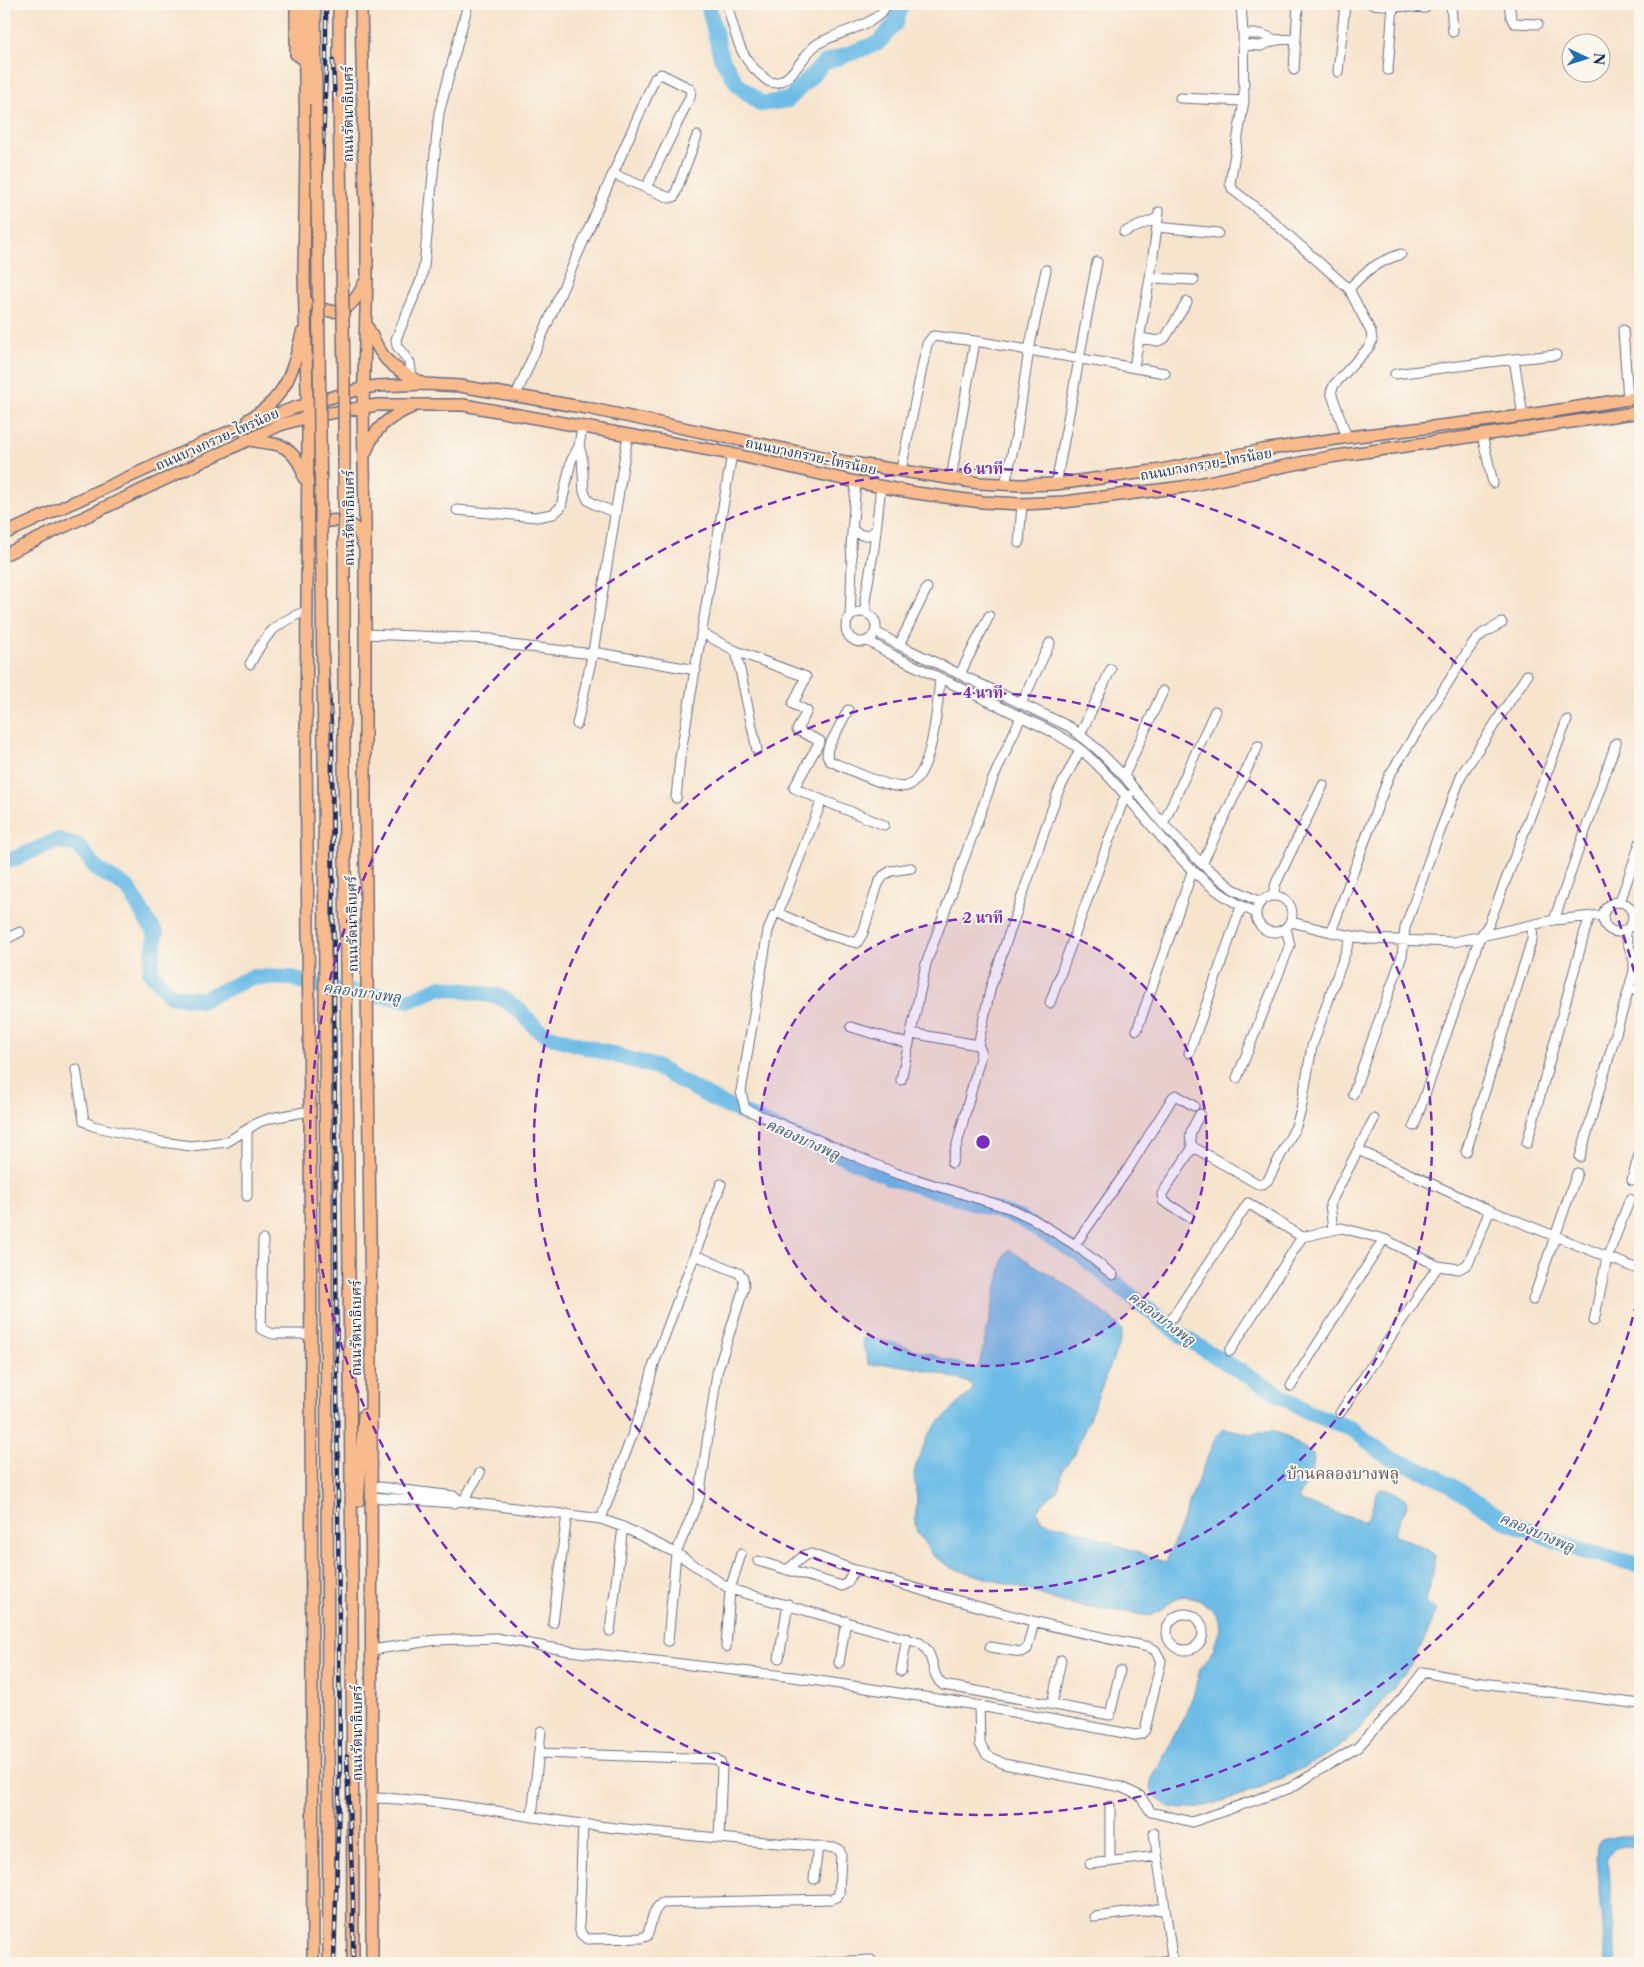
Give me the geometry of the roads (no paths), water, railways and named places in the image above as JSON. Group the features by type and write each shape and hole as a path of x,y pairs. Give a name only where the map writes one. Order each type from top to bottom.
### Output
{"main road":[{"path":"296,4 296,54 305,60"},
{"path":"304,4 313,1963"},
{"name":"ถนนรัตนาธิเบศร์","path":"315,4 324,757 329,1963"},
{"name":"ถนนรัตนาธิเบศร์","path":"339,4 344,375 344,756 352,1583 353,1963"},
{"name":"ถนนรัตนาธิเบศร์","path":"361,4 367,278 363,407 371,1323 372,1963"},
{"path":"363,60 369,52 368,4"},
{"path":"304,284 306,296 312,304 329,312 343,310 352,305 360,294 367,278"},
{"path":"221,434 259,414 273,402 284,388 294,369 306,316"},
{"path":"366,323 380,354 408,382 403,405"},
{"name":"ถนนบางกรวย-ไทรน้อย","path":"4,534 221,434 307,404 364,388 408,382 460,386 516,396 722,435 846,462 952,479 1005,484 1056,484 1161,470 1263,450 1349,437 1522,416 1634,398"},
{"name":"ถนนบางกรวย-ไทรน้อย","path":"4,555 246,439 280,425 307,417 377,405 464,405 732,454 856,482 982,502 1022,504 1064,502 1183,487 1330,457 1640,412"},
{"path":"364,458 374,433 382,424 392,416 416,405"},
{"path":"246,439 276,444 286,448 298,460 304,475 307,515"},
{"path":"307,553 311,535 316,527 327,521 335,520 351,525 359,533 364,546 365,557"},
{"path":"311,1311 327,1582"},
{"path":"352,1583 371,1323"}],"street":[{"path":"408,382 410,363 397,346 396,339 424,266 439,113 468,4"},
{"path":"727,4 740,50 753,68 769,82 784,80 815,46 837,34 876,18 885,11 886,4"},
{"path":"1241,4 1244,34 1244,101 1230,183 1233,190 1268,217 1349,288 1371,332 1372,340 1370,346 1334,385 1331,392 1345,432 1349,437"},
{"path":"1294,70 1298,4"},
{"path":"1338,72 1345,4"},
{"path":"1371,4 1425,8"},
{"path":"1450,4 1453,32"},
{"path":"1509,4 1514,23 1538,24"},
{"path":"1388,70 1393,5"},
{"path":"1244,34 1261,34 1276,40"},
{"path":"1243,45 1261,46 1276,40 1296,39"},
{"path":"516,396 655,78 661,74 691,91 690,97 646,188"},
{"path":"1180,98 1244,101"},
{"path":"613,174 670,198 674,197 697,136"},
{"path":"1134,367 1150,278 1158,219"},
{"path":"1124,232 1158,219 1218,233"},
{"path":"1349,288 1368,269 1382,260 1401,254"},
{"path":"1056,484 1097,262"},
{"path":"1005,484 1016,436 1029,350 1046,270"},
{"path":"1150,278 1194,280"},
{"path":"1140,338 1158,341 1165,338 1187,302"},
{"path":"1623,330 1634,398"},
{"path":"901,470 927,344 933,336 975,341 1165,373"},
{"path":"952,479 975,341"},
{"path":"1395,374 1556,355"},
{"path":"1514,359 1522,416"},
{"path":"457,510 536,517 553,514 561,507 571,461 579,446 582,426"},
{"path":"577,724 593,653 628,435"},
{"path":"1482,435 1493,483"},
{"path":"579,446 582,456 584,492 588,500 616,513"},
{"path":"676,798 680,758 732,454"},
{"path":"850,617 852,529 856,482"},
{"path":"868,642 876,632 875,620 866,612 865,600 881,486"},
{"path":"1019,543 1022,504"},
{"path":"852,529 856,534 863,536 875,532"},
{"path":"899,646 927,588"},
{"path":"250,664 264,637 280,623 306,611"},
{"path":"866,612 854,613 846,623 847,634 856,642 868,642 1063,737 1095,763 1192,872 1226,899 1256,914"},
{"path":"960,674 989,616"},
{"path":"1331,932 1389,776 1473,643 1482,634 1502,623"},
{"path":"876,632 899,646 1070,727 1096,748 1124,776 1163,824 1202,864 1232,888 1260,902"},
{"path":"702,633 736,651 806,677 793,704 807,711 797,730 820,741 794,788 884,825"},
{"path":"365,634 492,639 510,645 593,653 696,670"},
{"path":"1021,704 1050,643"},
{"path":"736,651 757,750"},
{"path":"1080,735 1111,669"},
{"path":"1353,1094 1402,956 1405,928 1462,774 1528,675"},
{"path":"848,710 828,748 830,761 858,774 897,787 908,786 918,778 927,761 937,716 940,678"},
{"path":"1124,776 1163,691"},
{"path":"1163,824 1215,711"},
{"path":"901,1080 926,964 992,781 1022,717"},
{"path":"1414,1126 1480,938 1489,924 1567,720"},
{"path":"1554,920 1616,744"},
{"path":"1202,864 1258,746"},
{"path":"952,1163 980,1058 981,1051 978,1045 990,986 1058,792 1080,750"},
{"path":"1273,895 1276,883 1323,785"},
{"path":"1050,1003 1123,801 1135,789"},
{"path":"822,800 778,913 772,918 768,930 741,1091 746,1109 895,1173 1012,1209 1033,1219 1075,1245 1113,1275"},
{"path":"1620,902 1640,843"},
{"path":"778,913 825,934 857,942 863,933 878,884 883,876 891,871 910,868"},
{"path":"1137,1030 1192,872"},
{"path":"1237,1078 1290,945 1288,925 1291,907 1281,897 1273,895 1260,902 1256,914 1258,921 1268,931 1274,932 1288,925 1351,937 1403,942 1454,942 1480,938 1554,920 1590,918 1603,915 1609,905 1620,902 1630,907 1637,919 1624,931 1617,932 1607,927 1603,915"},
{"path":"1189,1053 1241,907"},
{"path":"1527,1143 1590,918"},
{"path":"1466,1152 1532,939 1533,926"},
{"path":"1580,1158 1634,966 1624,931"},
{"path":"4,940 20,932"},
{"path":"1200,1114 1190,1134 1189,1140 1192,1147 1258,1184 1263,1184 1268,1180 1296,1126 1301,1110 1312,1046 1351,937"},
{"path":"1629,988 1640,992"},
{"path":"851,1028 909,1044"},
{"path":"912,1033 978,1045"},
{"path":"76,1069 84,1121 90,1125 162,1142 191,1146 227,1142 259,1122 310,1111"},
{"path":"1075,1245 1128,1169 1173,1097 1176,1095 1181,1096 1194,1106"},
{"path":"1333,1230 1330,1204 1374,1119"},
{"path":"247,1196 248,1130"},
{"path":"1189,1217 1163,1201 1162,1194 1192,1147"},
{"path":"1358,1150 1490,1210 1640,1270"},
{"path":"1632,1180 1640,1151"},
{"path":"1533,1300 1577,1173"},
{"path":"601,1519 643,1406 654,1364 722,1184"},
{"path":"1594,1321 1607,1258 1630,1199"},
{"path":"1173,1316 1248,1203 1302,1237 1342,1228 1384,1239 1438,1266 1458,1269 1468,1264 1490,1210"},
{"path":"1230,1351 1302,1237"},
{"path":"1291,1386 1384,1239"},
{"path":"263,1240 261,1329 273,1334 311,1334"},
{"path":"668,1641 676,1553 699,1499 717,1373 744,1286 744,1278 740,1273 696,1255"},
{"path":"1340,1413 1438,1266"},
{"path":"461,1501 480,1473"},
{"path":"371,1492 454,1496 461,1501 601,1519 623,1527 676,1553 730,1589 920,1643 927,1648 933,1661 935,1676 944,1685 1110,1715 1120,1672"},
{"path":"553,1623 567,1514"},
{"path":"610,1631 623,1527"},
{"path":"726,1648 730,1589 742,1554"},
{"path":"372,1650 436,1640 496,1638 570,1651 792,1677 979,1706 1135,1735 1141,1734 1145,1730 1161,1661 1155,1650 1149,1647 1068,1631 921,1591 811,1554 804,1555 787,1570"},
{"path":"758,1561 842,1586 847,1583 854,1570"},
{"path":"779,1658 788,1604"},
{"path":"1184,1614 1198,1619 1201,1623 1203,1634 1196,1647 1191,1650 1181,1650 1172,1645 1167,1636 1170,1621 1184,1614"},
{"path":"839,1663 846,1621"},
{"path":"990,1647 1024,1651 1027,1649 1034,1622"},
{"path":"901,1671 906,1638"},
{"path":"1159,1656 1172,1645"},
{"path":"1052,1704 1062,1660"},
{"path":"979,1706 980,1744 986,1755 1004,1764 1120,1787 1140,1796 1151,1812 1192,1822 1290,1788 1358,1747 1408,1692 1423,1672 1475,1682 1640,1704"},
{"path":"532,1817 541,1731"},
{"path":"538,1753 716,1760 720,1762 722,1768 719,1837"},
{"path":"372,1798 469,1806 583,1824 839,1849 841,1855 839,1893 837,1897 832,1899 662,1903 657,1906 647,1936 640,1938 587,1939 581,1934 579,1927 583,1824"},
{"path":"1110,1806 1110,1862"},
{"path":"1148,1963 1173,1962 1154,1833"},
{"path":"814,1879 818,1846"},
{"path":"1090,1864 1158,1856"},
{"path":"1094,1917 1165,1908"},
{"path":"810,1963 871,1960"}],"water":[{"path":"1010,1250 1076,1291 1117,1324 1122,1331 1121,1339 1075,1453 1063,1469 1059,1488 1037,1510 1039,1518 1043,1521 1083,1532 1166,1563 1203,1467 1217,1435 1224,1428 1250,1434 1272,1430 1288,1437 1313,1455 1312,1471 1298,1501 1364,1522 1370,1514 1377,1492 1380,1489 1392,1491 1406,1499 1407,1505 1393,1534 1435,1555 1426,1603 1436,1610 1425,1639 1402,1677 1358,1731 1333,1751 1289,1775 1235,1797 1189,1809 1167,1806 1150,1789 1152,1778 1188,1709 1200,1668 1213,1650 1220,1629 1219,1619 1214,1611 1199,1599 1183,1596 1151,1616 1064,1603 952,1568 933,1556 917,1532 915,1523 917,1500 914,1474 916,1465 928,1436 937,1424 972,1391 973,1387 967,1382 907,1366 869,1365 862,1341 864,1338 891,1342 977,1369 1003,1259 1007,1251"},
{"path":"1619,1836 1640,1836 1640,1846 1617,1848 1608,1857 1616,1963 1606,1963 1597,1856 1601,1840"}],"waterway":[{"path":"708,4 721,57 737,84 761,104 788,100 824,63 878,43 896,23 901,4"},
{"name":"คลองบางพลู","path":"4,863 58,840 78,846 98,870 128,888 156,933 150,972 170,995 202,1000 252,977 292,978 324,988 411,1000 441,987 498,996 518,1009 537,1029 549,1036 656,1067 722,1104 891,1178 1019,1218 1080,1255 1180,1335 1310,1413 1352,1429 1388,1457 1438,1477 1504,1520 1582,1551 1640,1565"}],"railway":[{"path":"326,4 326,70 321,189 324,611 332,741 340,1763 334,1963"},
{"path":"333,61 339,189 341,409 342,610 339,749"},
{"path":"347,1756 353,1901 353,1963"}],"district":[{"name":"บ้านคลองบางพลู","path":"1343,1473"}]}
